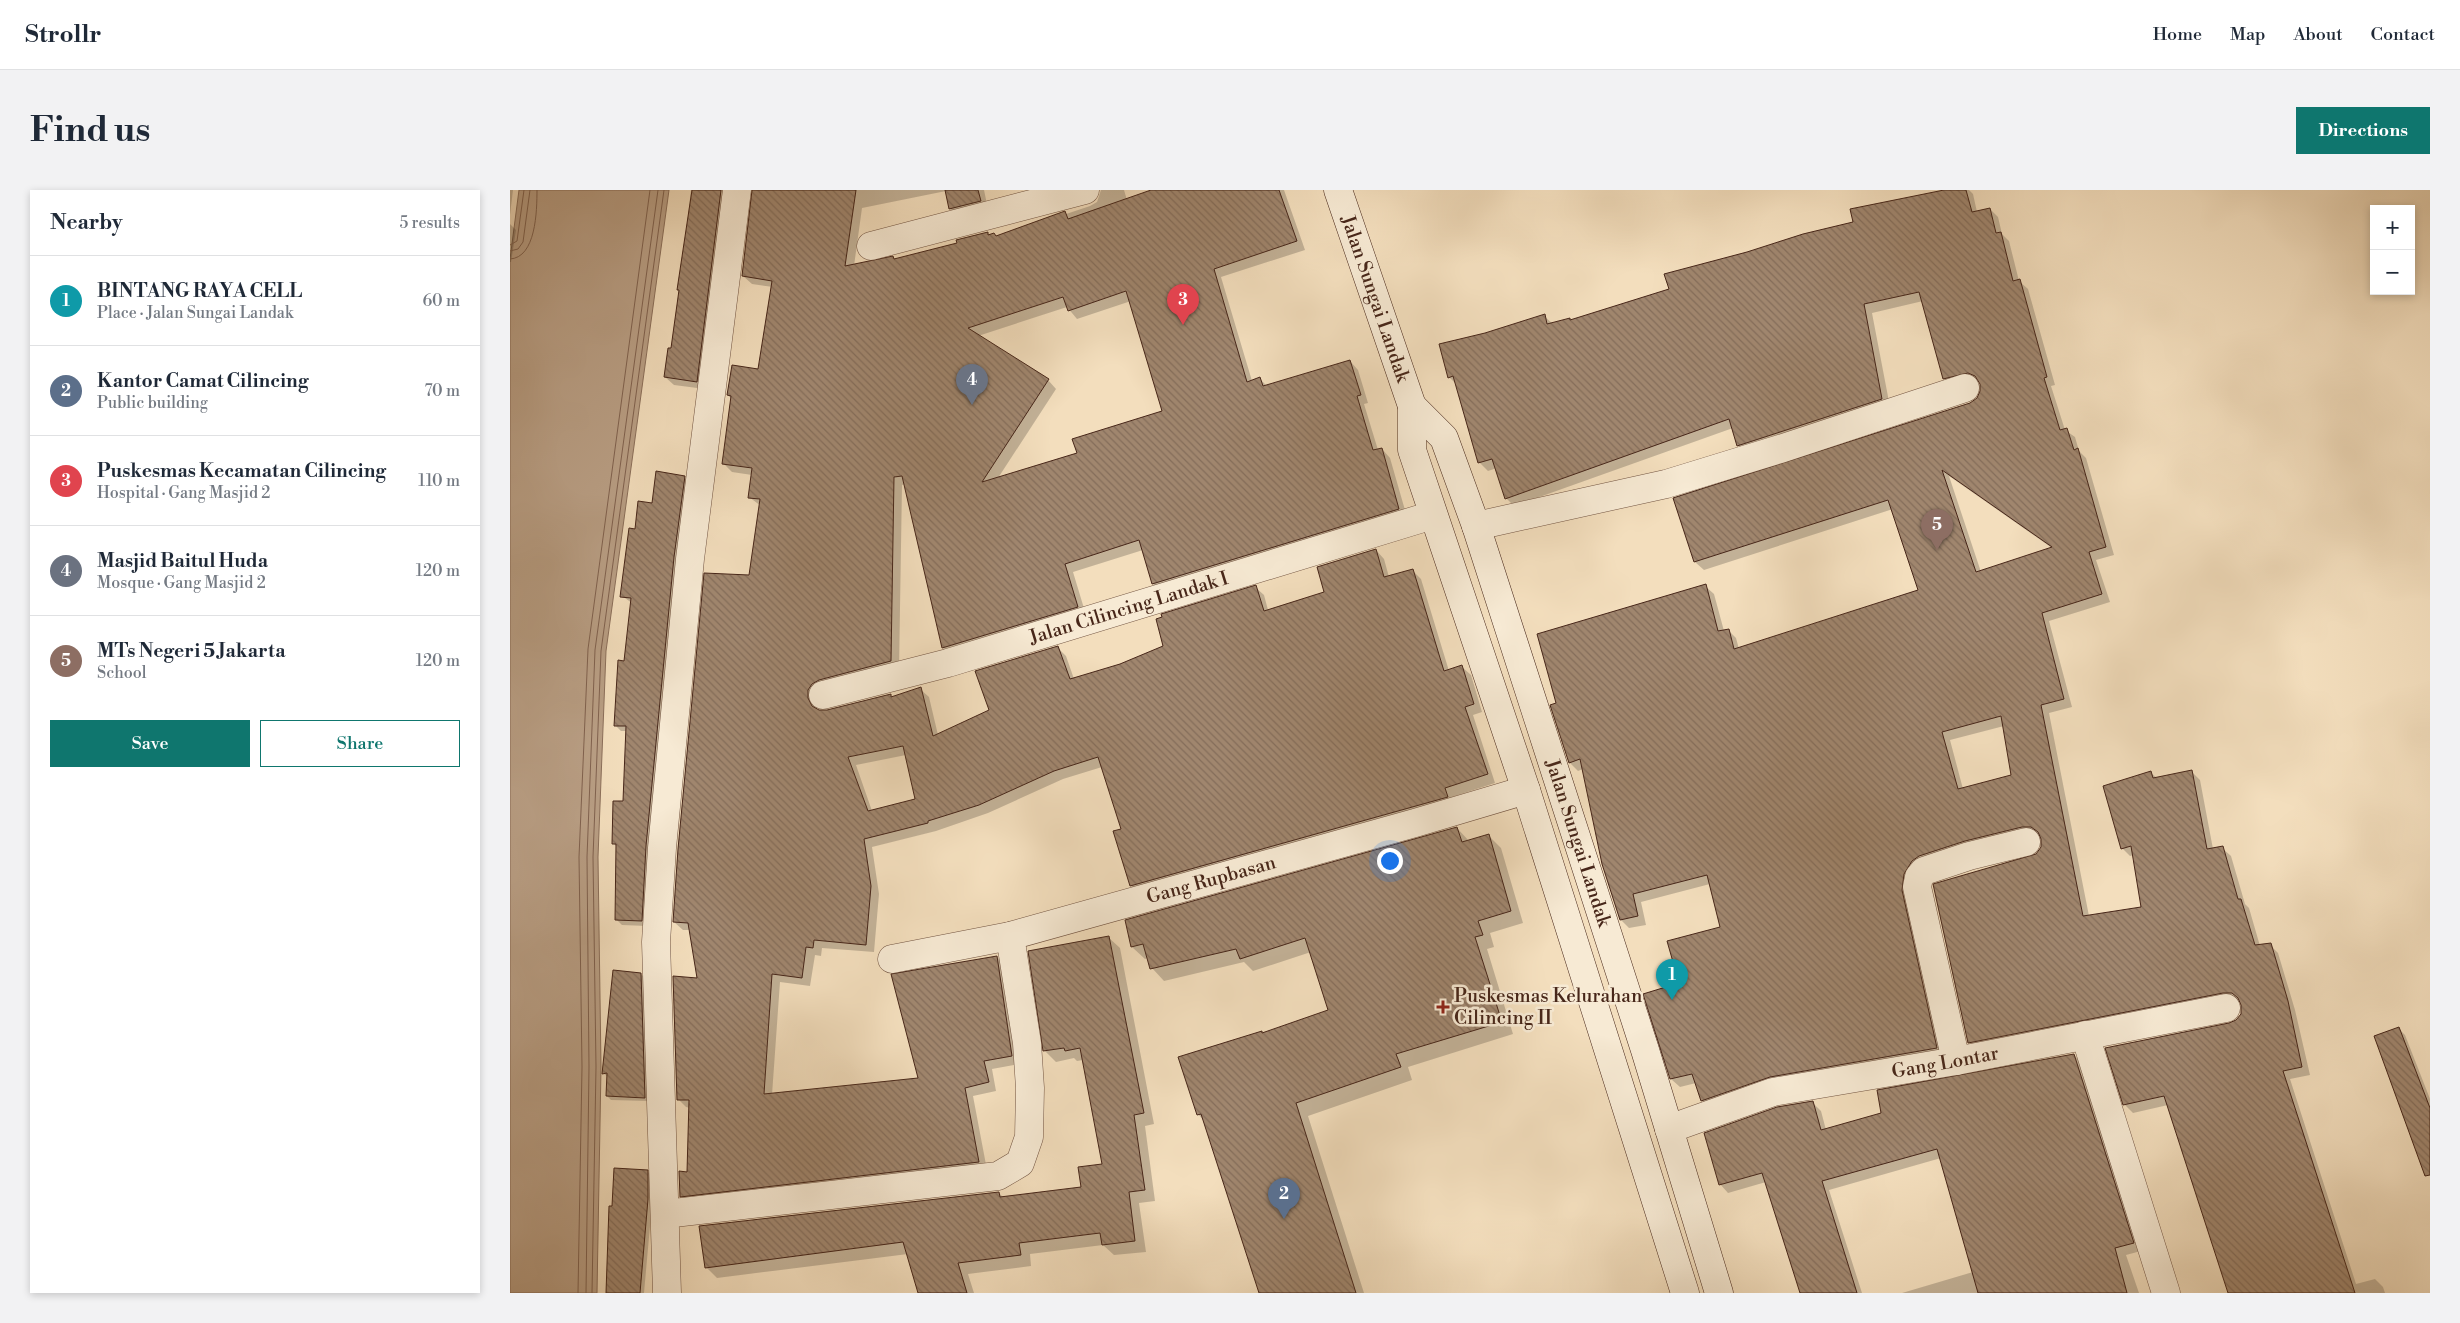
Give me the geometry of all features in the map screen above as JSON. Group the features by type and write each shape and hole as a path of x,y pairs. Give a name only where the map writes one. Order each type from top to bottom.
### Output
{"street":[{"path":"667,1293 656,942 662,848 690,559 737,190"},
{"path":"871,246 1085,190"},
{"name":"Jalan Sungai Landak","path":"1338,190 1412,406 1412,450 1526,790 1686,1293"},
{"path":"1476,526 1666,484 1780,449 1965,388"},
{"name":"Jalan Sungai Landak","path":"1412,406 1444,438 1476,526 1626,992 1719,1293"},
{"name":"Jalan Cilincing Landak I","path":"823,695 957,660 1433,515"},
{"name":"Gang Rupbasan","path":"892,959 1010,936 1415,823 1526,790"},
{"path":"1956,1061 1917,887 1919,876 1924,871 1960,859 2026,842"},
{"path":"665,1214 998,1176 1020,1163 1029,1137 1030,1088 1027,1043 1010,936"},
{"path":"1593,1002 1626,992"},
{"name":"Gang Lontar","path":"1669,1129 1773,1092 1956,1061 2226,1008"},
{"path":"2085,1035 2166,1293"}],"water":[{"path":"519,190 669,190 606,651 598,857 601,1067 597,1293 510,1293 510,259"}],"building":[{"path":"692,190 721,190 697,382 664,377 668,348 671,348 679,290 677,290"},
{"path":"752,190 856,190 845,266 893,256 894,259 957,243 956,240 988,232 988,235 994,233 996,236 1065,211 1068,219 1151,190 1279,190 1297,241 1214,269 1247,382 1260,377 1263,386 1350,360 1361,395 1357,396 1373,450 1382,448 1399,509 1152,584 1139,540 1065,564 1078,607 942,648 902,476 894,477 891,661 819,680 812,684 808,690 808,698 812,706 819,710 827,710 891,694 891,697 921,687 933,736 989,710 975,671 1058,646 1070,679 1120,664 1163,646 1156,619 1162,617 1161,614 1256,585 1264,611 1324,592 1317,567 1376,549 1384,577 1413,569 1444,671 1462,665 1474,704 1465,707 1488,774 1445,788 1448,797 1130,886 1113,831 1121,829 1098,757 1054,771 979,805 928,821 928,823 864,839 871,886 866,945 814,940 813,948 806,947 802,978 772,974 764,1094 918,1078 891,974 997,956 1012,1056 984,1061 989,1082 965,1088 979,1162 680,1197 679,1171 687,1172 689,1100 677,1100 673,976 697,978 688,923 673,922 704,573 749,575 760,499 748,498 752,468 722,464 731,396 727,395 732,365 758,369 772,281 742,276","holes":["1126,291 1162,411 1072,439 1077,453 982,482 1049,379 968,328 1063,297 1068,311","903,746 915,799 868,811 848,757"]},
{"path":"945,190 978,190 981,201 949,209"},
{"path":"1944,190 1966,190 1972,212 1990,208 1996,233 2001,232 2013,281 2020,279 2047,377 2044,378 2060,430 2067,428 2074,450 2078,448 2106,547 2089,552 2102,594 2042,613 2064,699 2041,705 2083,916 2141,907 2131,846 2121,849 2103,786 2151,771 2153,778 2192,770 2207,849 2223,846 2238,899 2241,899 2255,945 2271,943 2288,1001 2302,1067 2283,1071 2355,1293 2228,1293 2164,1096 2123,1105 2105,1048 2236,1020 2241,1014 2241,1005 2238,998 2232,993 2223,993 1968,1043 1933,884 2036,854 2041,847 2041,839 2038,832 2031,827 2022,827 1965,841 1919,856 1912,861 1904,874 1902,890 1937,1048 1770,1077 1701,1101 1692,1074 1670,1079 1643,994 1679,983 1667,941 1720,927 1707,875 1633,894 1638,916 1620,920 1602,864 1580,759 1569,763 1550,705 1556,703 1537,634 1706,584 1718,631 1729,629 1734,649 1918,590 1888,500 1694,562 1673,498 1970,403 1977,398 1980,384 1975,376 1968,373 1943,379 1919,292 1864,304 1882,399 1737,446 1729,419 1505,499 1492,459 1478,463 1453,376 1448,378 1439,344 1485,333 1545,314 1547,324 1570,318 1570,320 1669,289 1664,274 1747,252 1803,234 1853,222 1850,209","holes":["1942,470 2052,547 1976,572","2001,716 2011,775 1958,789 1942,732"]},
{"path":"656,471 685,476 674,557 646,846 642,921 615,920 616,844 612,844 613,801 623,801 626,726 614,726 618,660 624,661 631,598 620,597 629,528 635,529 638,501 652,503"},
{"path":"1457,827 1462,842 1489,834 1511,911 1478,921 1483,935 1475,937 1502,1022 1396,1054 1401,1067 1296,1103 1356,1293 1259,1293 1201,1114 1197,1115 1178,1057 1262,1031 1262,1033 1328,1010 1305,938 1240,959 1236,949 1150,969 1143,944 1131,947 1125,920"},
{"path":"1109,936 1144,1113 1134,1115 1145,1190 1129,1192 1135,1241 1102,1245 1100,1233 1019,1243 1021,1255 958,1263 967,1293 918,1293 903,1242 705,1268 699,1226 999,1192 1000,1197 1081,1187 1078,1167 1102,1164 1080,1048 1065,1051 1064,1048 1043,1051 1028,951"},
{"path":"613,970 641,973 645,1098 606,1096 607,1073 602,1074"},
{"path":"2399,1027 2430,1108 2430,1175 2425,1176 2374,1036"},
{"path":"2074,1054 2134,1243 2115,1248 2127,1293 1978,1293 1937,1149 1822,1181 1857,1293 1800,1293 1762,1173 1719,1185 1704,1133 1777,1107 1813,1101 1821,1130 1881,1113 1877,1090"},
{"path":"614,1168 648,1170 648,1199 640,1293 606,1293 609,1206 612,1206"}],"place":[{"name":"Puskesmas Kecamatan Cilincing","path":"1183,325"},
{"name":"Masjid Baitul Huda","path":"972,405"},
{"name":"MTs Negeri 5 Jakarta","path":"1937,550"},
{"name":"BINTANG RAYA CELL","path":"1672,1000"},
{"name":"Puskesmas Kelurahan Cilincing II","path":"1443,1007"},
{"name":"Kantor Camat Cilincing","path":"1284,1219"}]}
